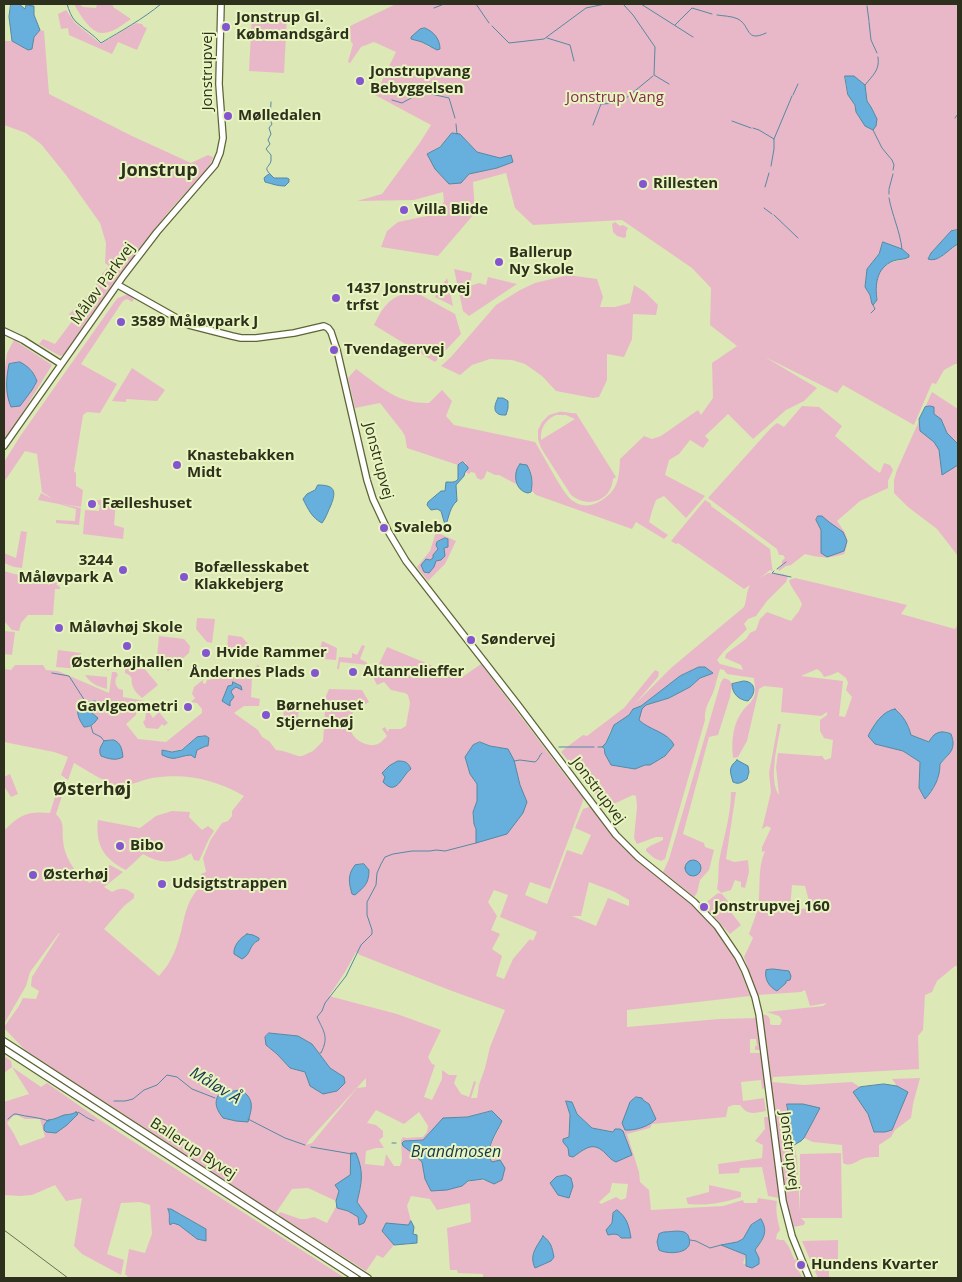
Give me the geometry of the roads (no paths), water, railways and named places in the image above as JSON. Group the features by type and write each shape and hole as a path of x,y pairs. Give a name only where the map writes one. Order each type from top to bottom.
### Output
{"street":[{"name":"Jonstrupvej","path":"221,4 219,84 223,138"},
{"name":"Måløv Parkvej","path":"4,446 157,232 215,164 220,153 223,138"},
{"name":"Jonstrupvej","path":"119,283 189,325 232,336 256,338 324,326 331,332 373,499 388,531 406,561 616,835 638,857 700,908 717,926 738,956 750,984 759,1014 783,1201 792,1236 809,1278"},
{"path":"4,331 23,340 61,364"},
{"name":"Ballerup Byvej","path":"4,1041 368,1278"},
{"name":"Ballerup Byvej","path":"4,1049 356,1278"}],"water":[{"path":"11,4 19,4 25,9 26,5 34,6 34,15 40,30 34,37 32,49 28,50 12,41 9,17"},
{"path":"425,28 436,36 440,49 437,50 422,42 411,39 420,29"},
{"path":"845,76 854,76 865,85 867,101 877,119 873,130 865,126 856,112 855,105 848,95"},
{"path":"452,133 460,134 477,152 500,158 511,155 513,162 497,168 469,174 461,183 449,184 435,169 427,154 440,147"},
{"path":"270,174 274,178 287,178 289,182 285,186 265,182 264,178"},
{"path":"958,230 958,244 936,259 928,259 951,231"},
{"path":"883,242 902,249 909,257 887,264 880,272 876,289 877,300 873,305 865,287 867,269 879,254"},
{"path":"20,362 30,370 37,381 20,406 11,407 7,386 9,364"},
{"path":"498,398 508,401 506,415 499,414 495,410"},
{"path":"925,407 934,407 934,414 941,419 947,433 958,444 958,465 942,475 939,450 934,442 920,431 919,419"},
{"path":"463,462 468,469 456,485 457,501 451,509 445,525 441,511 437,509 431,510 427,505 441,491 445,491 446,482 454,482 458,479 458,465"},
{"path":"520,464 527,465 530,472 532,481 531,492 528,493 520,489 516,481 516,472"},
{"path":"318,485 331,487 334,492 331,505 322,523 313,516 303,499 307,494 315,490"},
{"path":"818,516 822,516 843,532 847,541 844,551 827,557 821,553 821,530 816,520"},
{"path":"445,538 448,539 448,547 444,548 445,556 441,560 436,561 429,573 424,572 421,565 426,559 430,560 433,558 438,549 437,542"},
{"path":"699,667 705,667 713,673 700,678 690,687 669,698 646,705 642,709 639,720 663,734 674,745 665,756 650,765 635,769 611,765 602,747 606,743 614,725 629,715 633,709 641,706 680,676"},
{"path":"744,681 751,684 754,689 753,695 748,701 737,696 732,688 732,684"},
{"path":"233,682 241,686 242,690 236,687 232,690 231,692 234,697 230,702 230,706 222,701 228,686 232,685"},
{"path":"85,701 98,702 92,709 92,713 98,718 92,725 84,727 78,710"},
{"path":"895,709 905,721 911,735 929,742 933,736 944,732 951,734 953,739 953,748 940,764 936,783 925,799 919,788 920,762 903,751 875,744 868,736 882,716"},
{"path":"206,736 209,738 208,746 197,750 195,758 191,755 174,758 162,755 162,750 172,752 182,750 197,737"},
{"path":"114,740 121,747 123,757 112,759 101,756 100,750 104,741"},
{"path":"480,742 508,749 514,760 520,785 527,802 523,813 507,834 476,843 473,812 477,801 477,784 470,774 465,757 473,745"},
{"path":"737,760 748,766 749,772 747,779 735,783 733,782 731,768"},
{"path":"398,761 406,762 411,769 398,784 392,787 388,786 383,782 385,777 382,773"},
{"path":"693,860 699,862 701,868 699,874 693,876 687,874 685,868 687,862"},
{"path":"364,864 369,870 367,882 355,895 352,894 351,872 355,865"},
{"path":"247,934 259,938 259,940 253,944 247,955 242,959 234,954 234,951 238,942"},
{"path":"766,970 789,971 791,976 790,980 786,981 777,991 766,980"},
{"path":"269,1033 298,1036 312,1044 330,1068 344,1077 345,1083 337,1091 323,1094 310,1086 305,1072 290,1068 266,1045 265,1037"},
{"path":"884,1084 897,1086 908,1092 892,1130 874,1132 868,1114 853,1092 860,1087"},
{"path":"241,1090 249,1097 251,1104 248,1122 223,1118 219,1112 216,1100 219,1094"},
{"path":"636,1097 642,1098 649,1104 656,1119 642,1127 625,1130 622,1123 630,1102"},
{"path":"566,1101 572,1102 577,1114 592,1128 613,1132 615,1129 623,1131 632,1155 616,1162 597,1147 589,1147 573,1157 569,1156 568,1148 563,1142 563,1139 569,1137 570,1115"},
{"path":"787,1104 803,1104 820,1108 804,1138 794,1145"},
{"name":"Brandmosen","path":"492,1111 502,1121 489,1152 492,1162 500,1160 505,1168 502,1180 494,1184 483,1179 468,1181 462,1186 447,1190 431,1191 425,1179 422,1162 402,1143 404,1141 423,1140 443,1118 467,1117"},
{"path":"76,1112 78,1114 56,1133 44,1130 44,1125 48,1120"},
{"path":"351,1153 356,1153 361,1172 357,1202 367,1216 364,1223 359,1225 358,1217 348,1211 337,1208 336,1201 339,1191 335,1185 350,1175"},
{"path":"566,1175 571,1178 573,1186 569,1198 558,1195 550,1183 556,1177"},
{"path":"168,1209 206,1229 206,1241 197,1239 179,1225 173,1223 170,1225"},
{"path":"617,1210 627,1222 631,1238 621,1238 615,1234 608,1235 606,1230 612,1223 613,1213"},
{"path":"761,1219 765,1232 763,1239 755,1250 759,1258 759,1264 752,1268 746,1266 746,1255 721,1245 743,1239 751,1225"},
{"path":"411,1221 414,1227 413,1234 417,1235 417,1243 394,1245 382,1231 386,1223 408,1225"},
{"path":"679,1231 686,1233 690,1243 688,1247 674,1253 659,1250 657,1242 659,1234"},
{"path":"543,1236 551,1245 554,1257 551,1261 535,1268 533,1255"}],"waterway":[{"path":"67,4 74,20 101,43 161,4"},
{"path":"434,8 444,4"},
{"path":"476,4 489,23"},
{"path":"492,26 509,43 544,39 586,8 605,4"},
{"path":"623,4 655,47 654,75 669,84"},
{"path":"641,4 693,37"},
{"path":"867,6 869,21"},
{"path":"675,25 692,8 712,14"},
{"path":"717,15 738,19 751,35 759,36 766,33"},
{"path":"869,22 871,40 877,53"},
{"path":"547,38 570,45 574,61"},
{"path":"865,85 877,69 878,57"},
{"path":"593,125 601,104 620,103 653,76"},
{"path":"793,95 798,84"},
{"path":"392,100 402,103 422,92 449,98 455,118"},
{"path":"774,139 792,96"},
{"path":"270,174 267,169 271,161 271,155 266,149 270,144 268,140 271,134 269,128 272,124 270,120 271,102"},
{"path":"955,118 958,114"},
{"path":"732,121 751,128"},
{"path":"456,124 457,134"},
{"path":"753,128 774,139 771,166"},
{"path":"873,130 882,148 892,160 893,170"},
{"path":"765,187 769,173"},
{"path":"889,189 893,174"},
{"path":"889,198 902,249"},
{"path":"764,208 772,214"},
{"path":"774,215 798,238"},
{"path":"871,313 875,309 873,305"},
{"path":"777,569 786,562"},
{"path":"774,571 772,573 791,577"},
{"path":"52,673 69,676 85,701"},
{"path":"91,726 93,733 104,741"},
{"path":"559,747 594,747"},
{"path":"514,761 535,762 542,753"},
{"path":"320,1053 325,1039 317,1017 325,1003 346,976 361,945 372,934 367,915 367,902 376,885 377,873 385,857 412,851 445,851 476,843"},
{"name":"Måløv Å","path":"114,1101 133,1099 144,1090 157,1085 167,1075 177,1077 192,1089 215,1098"},
{"name":"Måløv Å","path":"77,1115 78,1112 94,1121"},
{"name":"Måløv Å","path":"8,1119 16,1114 49,1121"},
{"name":"Måløv Å","path":"248,1119 285,1138 305,1145"},
{"name":"Måløv Å","path":"311,1147 352,1154"},
{"path":"690,1240 710,1248 721,1245"}],"tram line":[{"path":"4,1230 68,1278"}],"place":[{"name":"Jonstrup Gl. Købmandsgård","path":"226,27"},
{"name":"Jonstrupvang Bebyggelsen","path":"360,81"},
{"name":"Mølledalen","path":"228,116"},
{"name":"Rillesten","path":"643,184"},
{"name":"Villa Blide","path":"404,210"},
{"name":"Ballerup Ny Skole","path":"499,262"},
{"name":"1437 Jonstrupvej trfst","path":"336,298"},
{"name":"3589 Måløvpark J","path":"121,322"},
{"name":"Tvendagervej","path":"334,350"},
{"name":"Knastebakken Midt","path":"177,465"},
{"name":"Fælleshuset","path":"92,504"},
{"name":"Svalebo","path":"384,528"},
{"name":"3244 Måløvpark A","path":"123,570"},
{"name":"Bofællesskabet Klakkebjerg","path":"184,577"},
{"name":"Måløvhøj Skole","path":"59,628"},
{"name":"Søndervej","path":"471,640"},
{"name":"Østerhøjhallen","path":"127,646"},
{"name":"Hvide Rammer","path":"206,653"},
{"name":"Altanrelieffer","path":"353,672"},
{"name":"Åndernes Plads","path":"315,673"},
{"name":"Gavlgeometri","path":"188,707"},
{"name":"Børnehuset Stjernehøj","path":"266,715"},
{"name":"Bibo","path":"120,846"},
{"name":"Østerhøj","path":"33,875"},
{"name":"Udsigtstrappen","path":"162,884"},
{"name":"Jonstrupvej 160","path":"704,907"},
{"name":"Hundens Kvarter","path":"801,1265"}],"district":[{"name":"Jonstrup","path":"159,171"},
{"name":"Østerhøj","path":"92,790"}],"park label":[{"name":"Jonstrup Vang","path":"615,98"}]}
